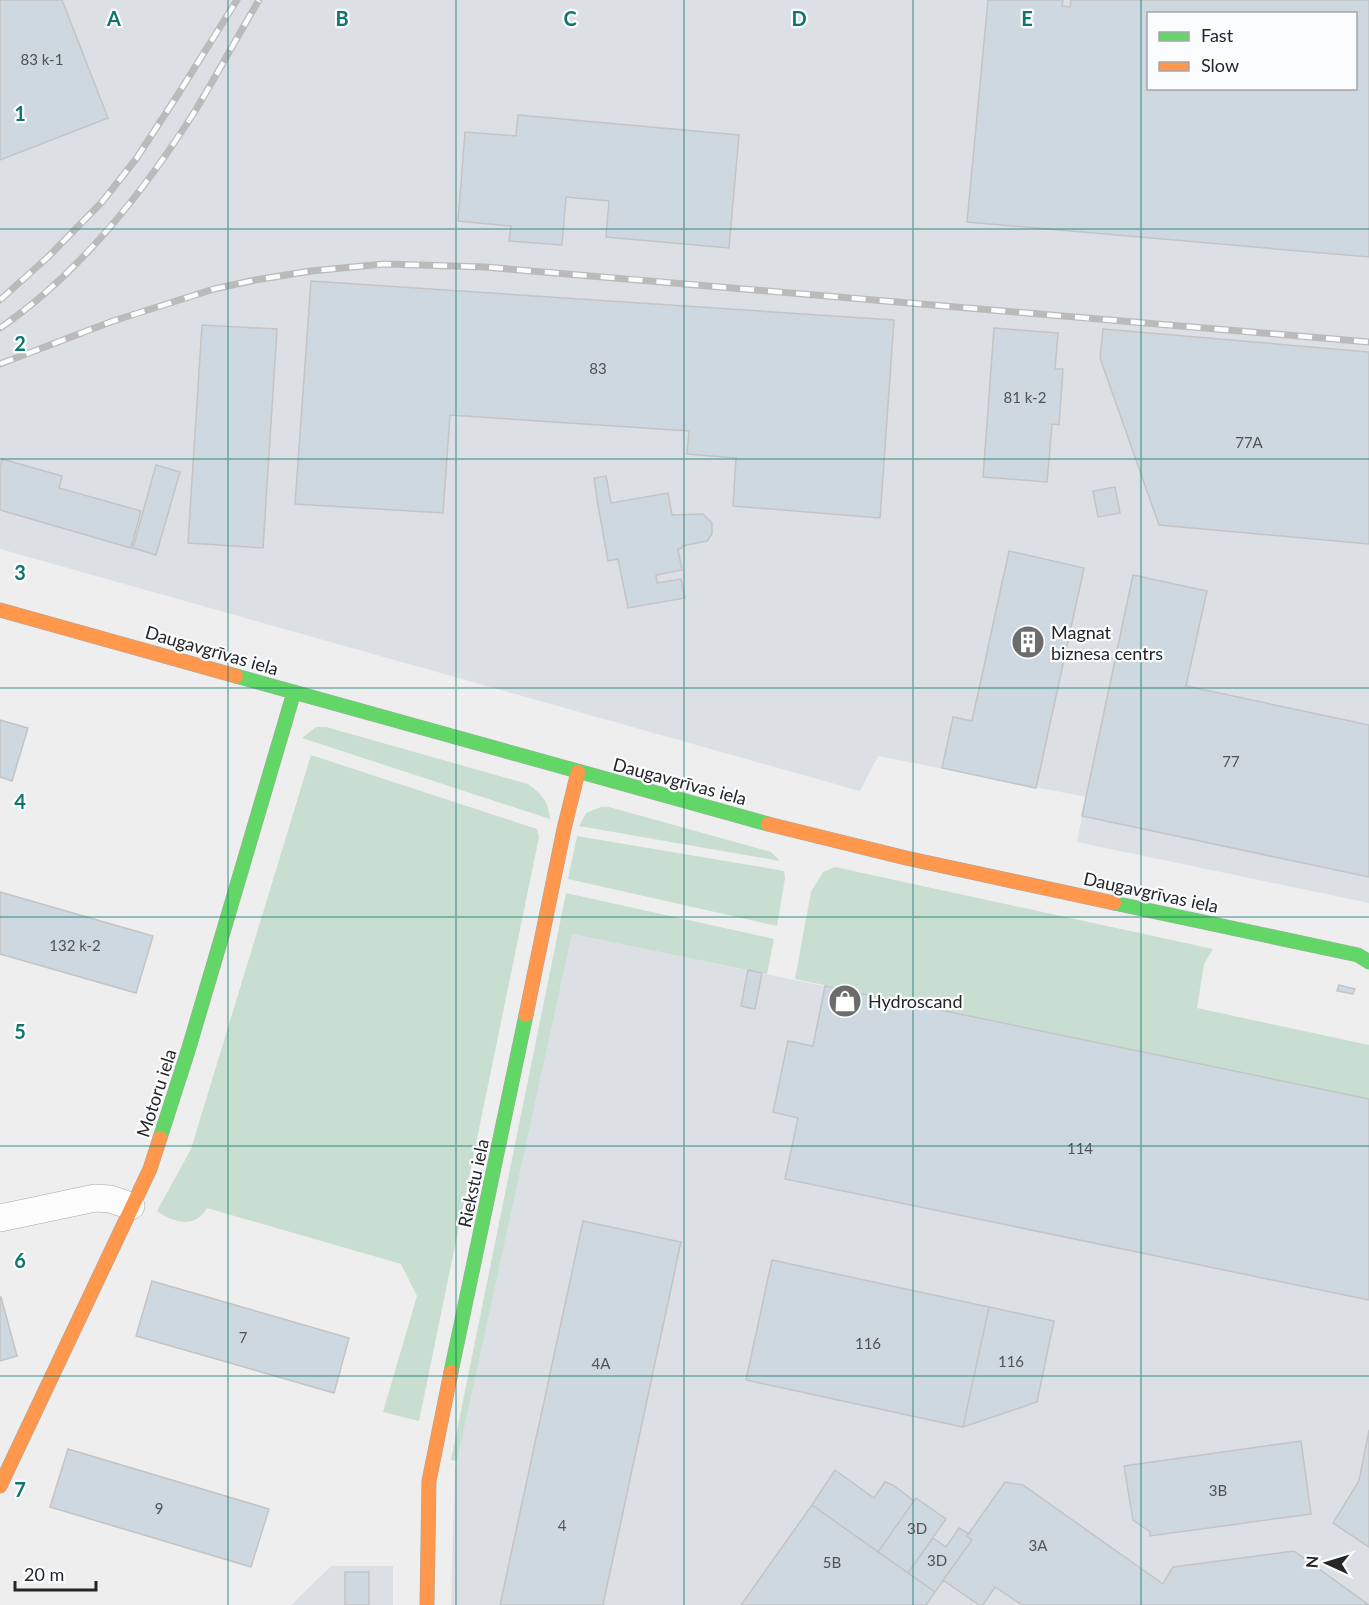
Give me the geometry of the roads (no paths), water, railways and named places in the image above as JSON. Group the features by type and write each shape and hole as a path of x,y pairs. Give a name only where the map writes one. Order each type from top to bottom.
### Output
{"street":[{"name":"Daugavgrīvas iela","path":"0,610 808,835 1365,956"},
{"name":"Motoru iela","path":"0,1486 150,1169 185,1061 294,692"},
{"name":"Riekstu iela","path":"427,1605 429,1481 564,829 578,772"},
{"path":"0,1218 96,1198 110,1199 131,1206"}],"railway":[{"path":"0,300 48,257 102,202 136,159 237,0"},
{"path":"0,328 29,307 83,257 132,200 195,111 259,0"},
{"path":"0,364 113,321 214,289 311,271 384,264 485,267 1369,342"}],"place":[{"name":"Magnat biznesa centrs","path":"1028,642"},
{"name":"Hydroscand","path":"845,1001"}]}
